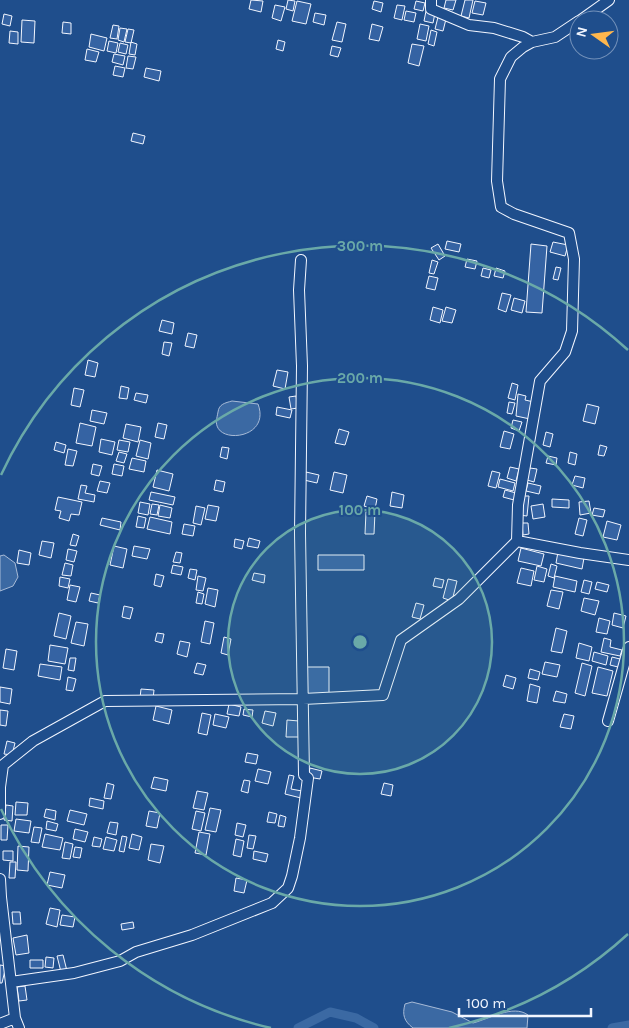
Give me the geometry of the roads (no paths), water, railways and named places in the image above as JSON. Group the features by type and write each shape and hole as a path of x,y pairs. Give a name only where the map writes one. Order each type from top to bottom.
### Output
{"street":[{"path":"431,0 431,9 447,17 469,25 494,28 523,37 532,42"},
{"path":"594,10 609,0"},
{"path":"0,814 2,765 33,741 105,701 303,699 383,695 401,640 459,599 517,541 518,505 540,381 565,352 572,331 574,259 570,233 514,214 501,207 496,181 500,79 511,57 532,42 555,37 569,27"},
{"path":"11,982 74,973 120,961 136,952 192,935 222,922 256,911 272,903 288,888 300,838 308,778 304,775 300,533 302,366 299,290 301,260"},
{"path":"517,541 629,560"},
{"path":"608,721 629,647"},
{"path":"0,878 17,1023 0,1024"}],"water":[{"path":"232,401 258,404 260,415 258,423 253,430 246,434 229,435 223,433 218,428 216,420 220,407"},
{"path":"4,555 15,563 18,577 13,586 0,591 0,556"},
{"path":"412,1002 452,1012 473,1023 501,1013 522,1012 528,1015 527,1028 413,1028 404,1015 405,1004"}],"waterway":[{"path":"298,1028 330,1012 356,1018 374,1028"},
{"path":"612,1028 629,1025"}]}
